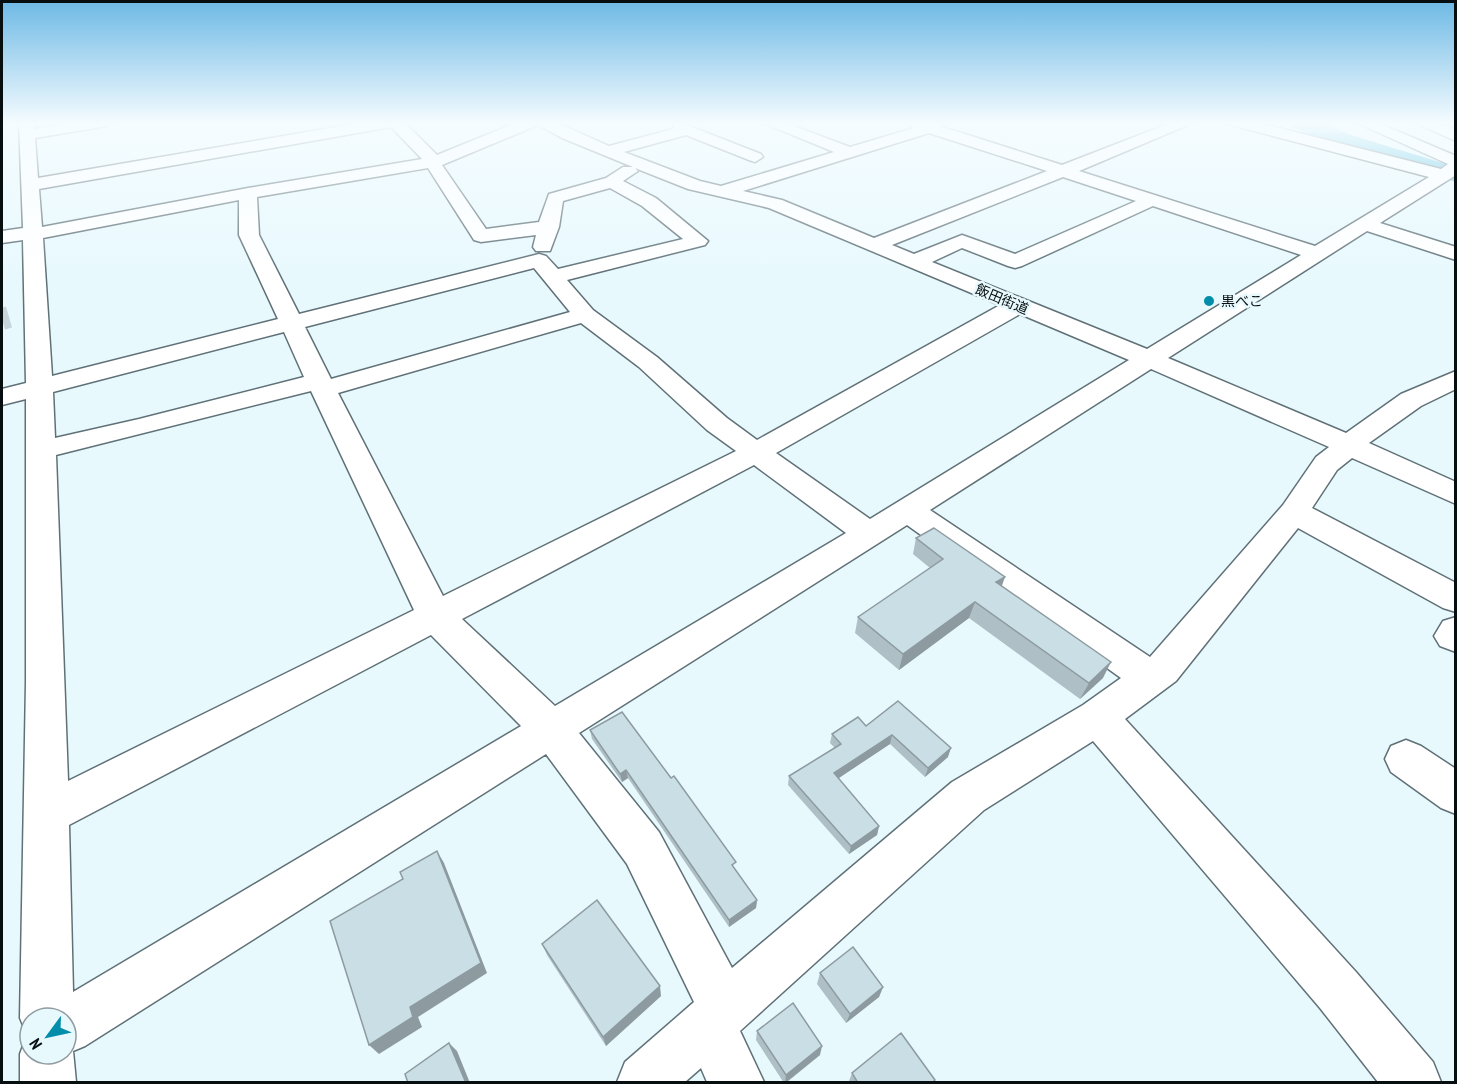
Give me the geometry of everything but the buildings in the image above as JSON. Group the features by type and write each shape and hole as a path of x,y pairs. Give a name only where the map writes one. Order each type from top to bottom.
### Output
{"street":[{"path":"29,173 33,233 27,313 38,388 47,814 47,1006"},
{"path":"30,185 103,173"},
{"path":"2,237 370,173"},
{"path":"439,173 481,236 549,227"},
{"path":"626,173 616,177 612,182 555,198 549,227 545,268 585,315 648,362 755,453 869,534"},
{"name":"飯田街道","path":"661,173 693,185 775,204 1147,358 1455,494"},
{"path":"723,192 784,173"},
{"path":"874,245 1057,173"},
{"path":"1066,173 1316,253"},
{"path":"78,1020 869,534 1444,173"},
{"path":"2,397 293,322 545,268 637,254 698,241 649,202 612,182"},
{"path":"248,193 249,235 435,616 551,729 643,848 717,1017 736,1083"},
{"path":"914,262 962,241 1015,262 1152,200"},
{"path":"1364,224 1455,254"},
{"path":"47,814 755,453 1018,305"},
{"path":"39,450 321,385 585,315"},
{"path":"645,1083 968,796 1097,717 1162,670 1294,512 1326,464 1375,424 1411,400 1455,379"},
{"path":"907,510 1151,678"},
{"path":"1294,512 1455,599"},
{"path":"1455,631 1453,636 1455,638"},
{"path":"1097,717 1338,990 1413,1083"},
{"path":"1406,759 1455,794"},
{"path":"47,1066 48,1083"}],"waterway":[{"path":"1448,173 1456,175"}],"tunnel":[{"path":"2,319 9,317"}],"place":[{"name":"黒べこ","path":"1209,301"}]}
